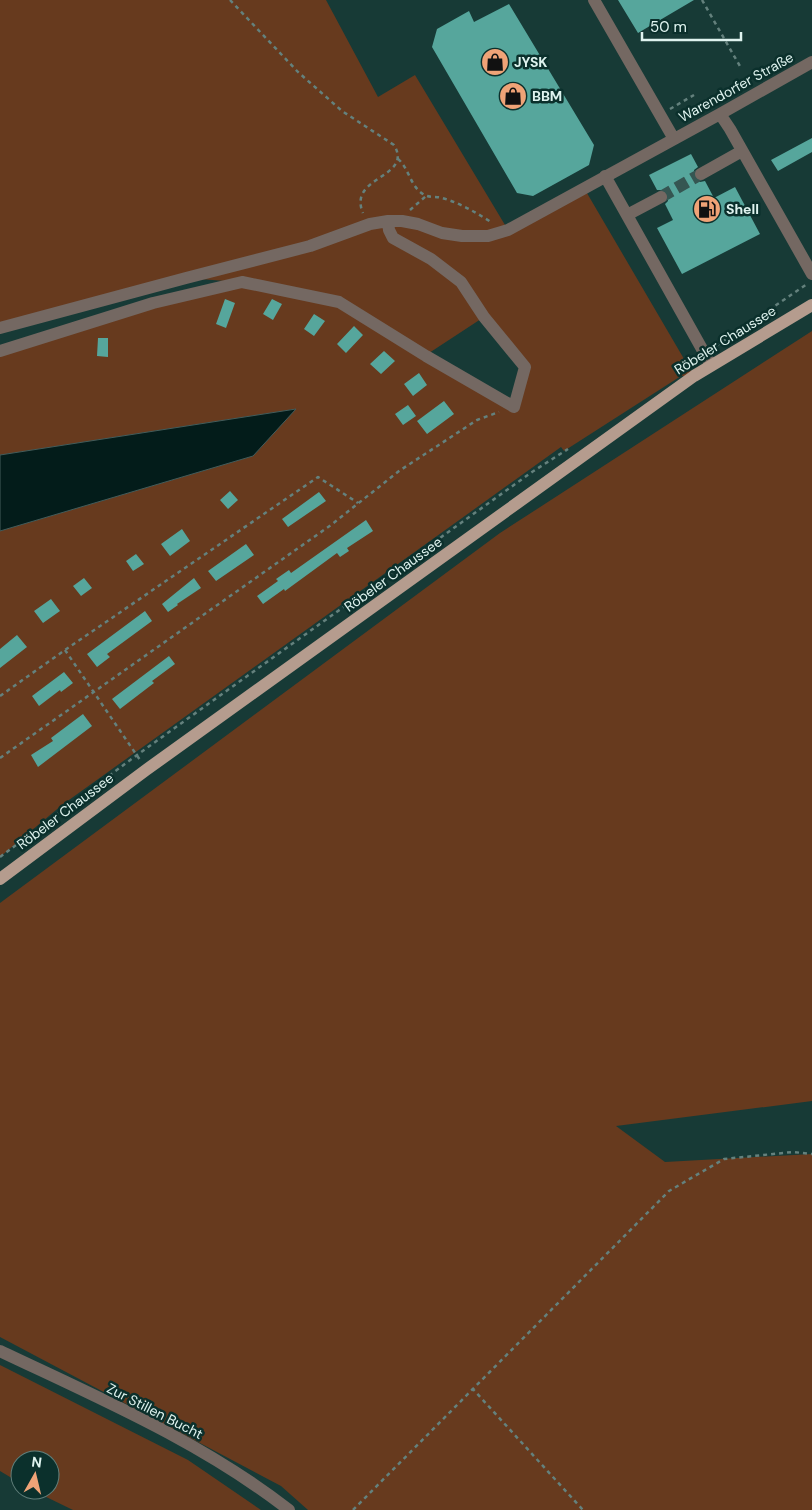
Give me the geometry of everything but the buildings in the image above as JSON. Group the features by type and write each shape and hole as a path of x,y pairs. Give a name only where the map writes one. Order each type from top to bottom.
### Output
{"main road":[{"name":"Röbeler Chaussee","path":"0,879 708,359 812,305"}],"street":[{"name":"Warendorfer Straße","path":"594,0 674,139"},
{"name":"Warendorfer Straße","path":"0,328 310,246 370,224 402,221 418,224 442,233 462,236 488,236 508,230 812,62"},
{"path":"720,114 812,274"},
{"path":"701,174 742,151"},
{"path":"605,176 708,359"},
{"path":"627,215 661,197"},
{"path":"0,351 153,303 242,282 339,302 426,356 514,407 525,367 484,317 460,282 431,259 393,238 389,230 388,221"},
{"name":"Zur Stillen Bucht","path":"0,1351 195,1447 289,1510"}],"path":[{"path":"230,0 298,72 342,112 394,145 398,152 398,159 395,165 373,181 365,190 361,199 361,209 370,224"},
{"path":"702,0 741,68"},
{"path":"660,115 694,95"},
{"path":"398,159 421,193 426,196 441,197 469,208 492,223 501,232"},
{"path":"402,221 410,210 426,196"},
{"path":"708,359 812,281"},
{"path":"0,758 331,525 399,471 477,420 514,407"},
{"path":"0,858 137,755 532,472 573,446"},
{"path":"0,696 318,478 358,504"},
{"path":"65,650 146,770"},
{"path":"353,1510 669,1191 724,1159 794,1152 812,1154"},
{"path":"472,1388 583,1510"}],"shaded area":[{"path":"0,0 326,0 378,97 415,75 508,230 584,188 694,376 681,376 564,451 561,447 62,805 0,857 0,531 253,456 295,409 0,455 0,351 239,282 186,278 0,328","holes":["484,317 525,367 514,407 426,355"]},
{"path":"812,331 812,1101 616,1126 665,1162 812,1154 812,1510 308,1510 281,1486 0,1337 0,903 500,533"},
{"path":"0,1365 188,1460 261,1510 73,1510 52,1500 60,1500 60,1450 10,1450 10,1477 0,1471"}],"water":[{"path":"296,409 253,456 0,531 0,455"}],"tunnel":[{"path":"661,197 701,174"}],"place":[{"name":"JYSK","path":"495,62"},
{"name":"BBM","path":"513,96"},
{"name":"Shell","path":"707,209"}]}
